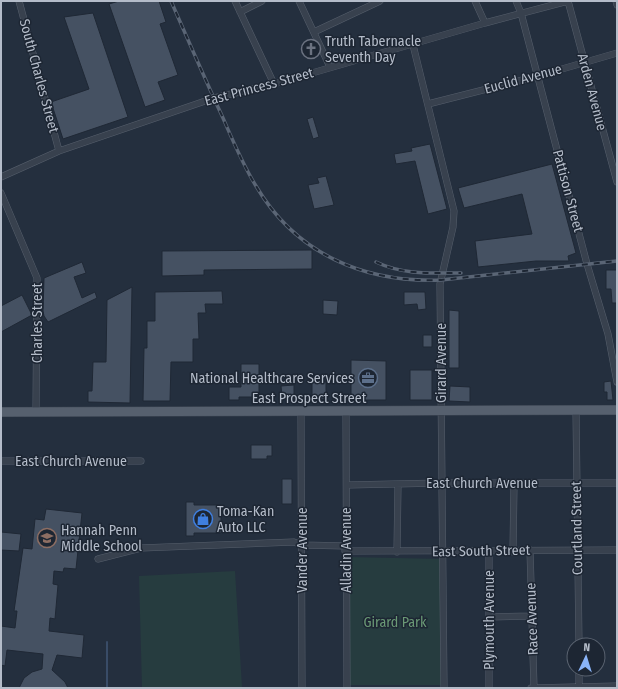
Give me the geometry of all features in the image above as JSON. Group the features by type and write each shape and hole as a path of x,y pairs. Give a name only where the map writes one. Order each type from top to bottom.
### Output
{"main road":[{"name":"East Prospect Street","path":"1,412 441,412 617,410"}],"street":[{"name":"South Charles Street","path":"19,1 59,152"},
{"path":"235,1 274,84"},
{"path":"240,12 262,1"},
{"path":"299,1 330,67"},
{"path":"314,32 380,1"},
{"path":"475,1 485,23"},
{"name":"Pattison Street","path":"516,1 521,13 587,264 608,334 617,382"},
{"name":"East Princess Street","path":"1,177 59,152 214,98 274,84 485,23 568,1"},
{"name":"Arden Avenue","path":"568,1 617,182"},
{"path":"616,1 617,5"},
{"name":"Girard Avenue","path":"413,45 454,211 440,284 444,688"},
{"name":"Euclid Avenue","path":"428,104 538,76 617,53"},
{"name":"Charles Street","path":"1,193 37,278 36,412"},
{"name":"Courtland Street","path":"576,410 579,637"},
{"name":"Vander Avenue","path":"301,412 302,688"},
{"name":"Alladin Avenue","path":"346,412 347,688"},
{"name":"East Church Avenue","path":"1,461 141,461"},
{"name":"East Church Avenue","path":"347,485 441,483 617,483"},
{"path":"398,484 398,552"},
{"path":"513,552 514,484"},
{"name":"East South Street","path":"98,559 141,548 294,542 302,545 398,552 513,552 530,550 578,549 617,550"},
{"name":"Race Avenue","path":"530,550 532,688"},
{"name":"Plymouth Avenue","path":"488,552 489,688"},
{"path":"489,617 532,616"},
{"path":"579,677 579,688"},
{"path":"532,688 617,686"}],"green space":[{"name":"Girard Park","path":"348,557 441,559 441,685 349,685"},
{"path":"235,571 242,687 142,688 139,576"}],"building":[{"path":"119,1 159,1 166,22 160,24 178,75 158,82 165,100 145,107 109,4"},
{"path":"93,13 128,117 63,139 51,102 89,89 64,17"},
{"path":"313,117 319,137 313,139 307,119"},
{"path":"430,144 447,209 428,214 415,161 396,164 394,154 412,151 411,148"},
{"path":"552,164 576,253 568,256 569,261 536,261 478,267 475,241 532,234 522,194 464,208 458,188"},
{"path":"326,176 334,205 314,209 308,185 319,183 317,178"},
{"path":"312,250 312,269 204,270 204,275 162,276 162,251"},
{"path":"82,262 86,273 74,277 82,298 95,292 97,298 48,322 43,311 44,278"},
{"path":"606,270 617,270 617,303 612,303 611,289 606,289"},
{"path":"132,287 130,403 88,402 88,391 92,391 93,362 106,362 107,300"},
{"path":"222,291 223,304 205,304 206,313 198,313 199,339 193,339 193,362 171,362 170,401 143,401 144,348 147,348 147,321 155,321 155,292"},
{"path":"404,292 425,292 426,309 418,310 417,304 404,305"},
{"path":"22,295 32,315 1,332 1,306"},
{"path":"323,300 338,301 337,315 323,314"},
{"path":"449,310 459,311 459,368 449,368"},
{"path":"423,335 432,335 432,347 423,347"},
{"name":"National Healthcare Services","path":"351,360 386,361 386,400 351,400"},
{"path":"241,364 259,364 259,397 239,397 239,400 229,400 229,387 241,387"},
{"path":"410,370 432,370 432,400 410,400"},
{"path":"611,381 613,400 607,400 607,392 604,392 604,382"},
{"path":"312,382 326,382 326,399 312,399"},
{"path":"294,385 294,397 282,397 281,386"},
{"path":"450,386 470,387 470,402 449,401"},
{"path":"251,445 272,445 272,456 267,456 267,459 251,459"},
{"path":"282,479 292,479 292,504 282,504"},
{"name":"Toma-Kan Auto LLC","path":"186,502 194,502 194,505 221,505 221,533 194,533 194,536 186,536"},
{"path":"46,509 82,513 76,569 64,568 63,572 54,571 53,584 58,585 55,619 50,618 49,631 84,635 82,658 57,655 52,670 65,682 68,688 19,688 24,678 32,672 42,669 43,654 7,650 5,666 1,665 1,626 15,628 17,611 14,611 23,548 32,549 35,519 44,520"},
{"path":"1,532 21,534 19,551 1,550"}],"waterway":[{"path":"107,642 107,688"}],"railway":[{"path":"171,1 234,144 256,186 272,210 291,230 312,246 335,260 359,270 413,280 441,280 617,261"},
{"path":"376,262 407,271 428,273 461,273"}],"place":[{"name":"Truth Tabernacle Seventh Day","path":"311,49"},
{"name":"National Healthcare Services","path":"368,378"},
{"name":"Toma-Kan Auto LLC","path":"203,519"},
{"name":"Hannah Penn Middle School","path":"47,538"}]}
